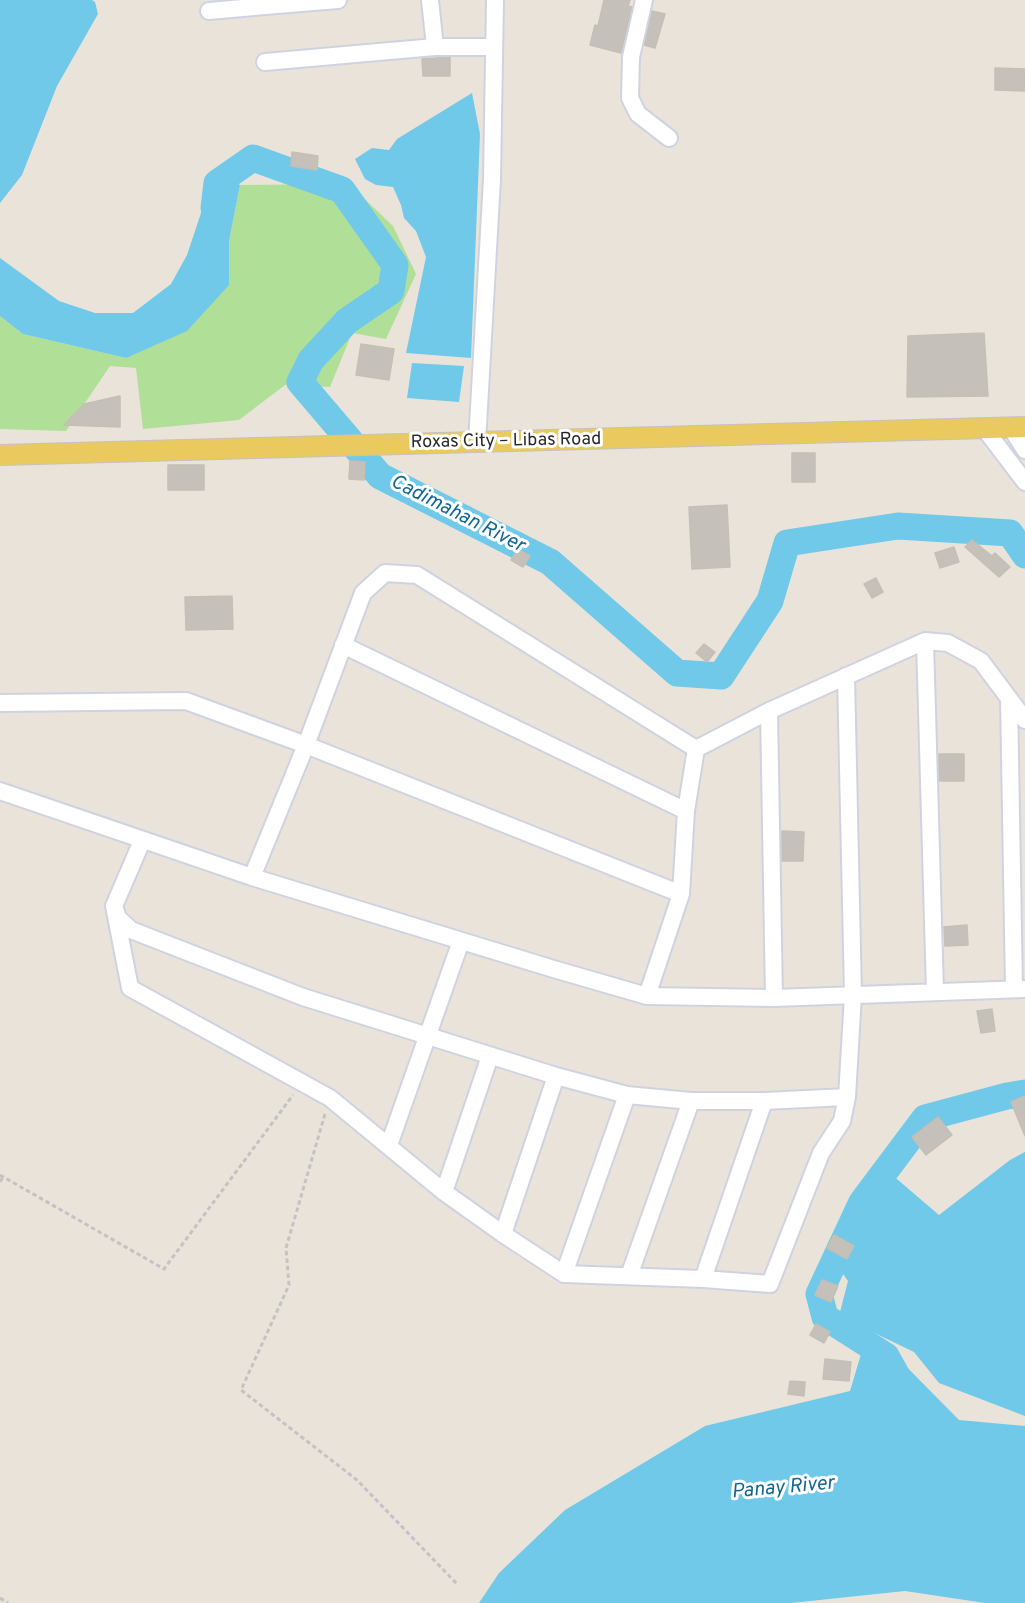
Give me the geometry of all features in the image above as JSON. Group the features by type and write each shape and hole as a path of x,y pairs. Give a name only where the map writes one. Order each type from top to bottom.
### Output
{"main road":[{"name":"Roxas City – Libas Road","path":"0,455 1018,428"}],"street":[{"path":"209,11 264,3 338,0"},
{"path":"430,0 435,47"},
{"path":"477,443 492,180 495,0"},
{"path":"644,0 631,57 630,98 638,114 669,138"},
{"path":"265,62 435,47 493,47"},
{"path":"984,428 1025,482"},
{"path":"1018,428 1025,450"},
{"path":"252,877 306,745 363,593 385,573 417,575 696,749"},
{"path":"925,641 935,992"},
{"path":"696,749 769,711 925,641 948,643 981,661 1025,720"},
{"path":"343,645 686,811"},
{"path":"142,841 114,906 129,988 330,1098 444,1192 564,1274 770,1284 821,1154 843,1121 847,1097 853,994 846,676"},
{"path":"0,791 252,877 647,996 774,998 1020,989 1009,698"},
{"path":"0,703 186,701 306,745 681,894"},
{"path":"769,711 774,998"},
{"path":"647,996 681,894 686,811 696,749"},
{"path":"114,906 118,918 131,930 303,997 556,1076 627,1095 691,1101 764,1101 847,1097"},
{"path":"389,1145 460,941"},
{"path":"444,1192 490,1056"},
{"path":"503,1234 556,1076"},
{"path":"564,1274 627,1095"},
{"path":"629,1276 691,1101"},
{"path":"703,1279 764,1101"}],"path":[{"path":"0,1182 1,1176 164,1269 302,1083"},
{"path":"330,1098 286,1248 289,1285 241,1390 357,1480 457,1584"},
{"path":"0,1598 8,1603"}],"green space":[{"path":"349,184 393,226 416,274 386,339 352,333 330,387 285,385 239,420 143,429 136,368 110,366 66,431 0,429 0,316 23,334 126,358 229,285 229,241 240,185"}],"water":[{"path":"0,0 92,0 95,2 98,14 57,86 22,175 0,203"},
{"path":"472,93 480,134 471,358 406,353 426,257 416,231 404,218 393,187 376,185 365,179 355,159 372,148 389,150 397,139"},
{"path":"218,171 240,185 229,241 229,285 187,331 126,358 23,334 0,316 0,258 59,301 95,313 133,313 171,284 187,255"},
{"path":"412,363 464,366 459,402 407,398"},
{"path":"1025,1152 1025,1416 939,1383 914,1352 839,1316 848,1281 838,1267 837,1254 865,1197 884,1168 939,1215 1010,1160"},
{"name":"Panay River","path":"886,1346 959,1420 1025,1426 1025,1603 985,1603 905,1591 791,1603 479,1603 499,1573 565,1510 705,1426 850,1391 862,1351"}],"building":[{"path":"604,0 630,0 628,6 632,7 621,53 590,45 595,25 598,26"},
{"path":"652,11 665,14 655,48 644,45"},
{"path":"450,57 450,76 423,76 422,59"},
{"path":"995,68 1025,69 1025,91 995,90"},
{"path":"292,152 318,156 317,170 291,166"},
{"path":"984,333 988,396 907,397 908,336"},
{"path":"361,344 394,349 389,380 356,375"},
{"path":"120,396 120,427 64,425 84,404"},
{"path":"792,453 815,453 815,482 792,482"},
{"path":"350,461 365,462 364,480 349,479"},
{"path":"168,465 204,465 204,490 168,490"},
{"path":"727,505 730,567 692,569 689,507"},
{"path":"972,540 992,556 995,553 1010,567 999,577 965,547"},
{"path":"954,547 959,562 940,568 935,553"},
{"path":"518,549 530,556 523,567 511,560"},
{"path":"876,578 883,592 872,598 864,584"},
{"path":"232,596 233,629 186,630 185,597"},
{"path":"704,644 715,652 707,662 696,653"},
{"path":"939,754 964,754 964,781 939,781"},
{"path":"782,831 804,832 803,861 782,861"},
{"path":"967,925 968,945 945,946 944,927"},
{"path":"992,1009 995,1031 981,1033 977,1011"},
{"path":"1025,1096 1025,1136 1011,1102"},
{"path":"938,1117 952,1135 926,1155 912,1137"},
{"path":"834,1235 854,1246 847,1259 827,1248"},
{"path":"822,1280 838,1286 831,1302 815,1295"},
{"path":"816,1324 830,1332 824,1343 810,1335"},
{"path":"825,1359 851,1362 849,1381 823,1379"},
{"path":"790,1381 805,1382 804,1396 788,1394"}],"waterway":[{"name":"Cadimahan River","path":"214,208 217,183 253,158 342,190 395,265 391,291 347,321 311,360 300,382 380,476 550,562 677,673 721,676 770,601 787,543 898,526 1010,533 1025,555"},
{"name":"Cadimahan River","path":"896,1374 886,1356 825,1317 819,1294 862,1202 925,1118 1025,1093"}]}
